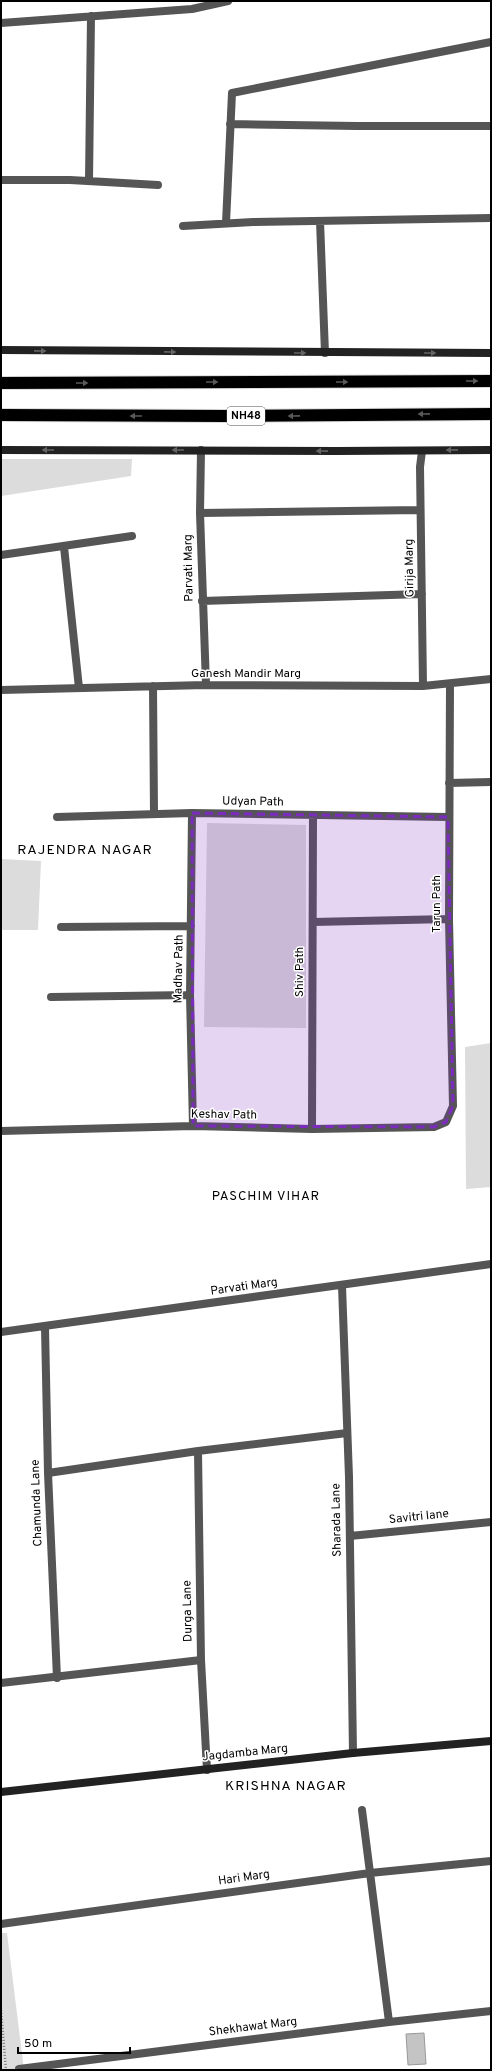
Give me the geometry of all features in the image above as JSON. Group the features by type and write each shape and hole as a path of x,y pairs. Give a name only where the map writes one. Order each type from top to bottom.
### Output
{"highway":[{"path":"1,383 491,381"},
{"name":"NH48","path":"1,415 236,416 491,414"}],"street":[{"path":"1,23 90,16 228,1"},
{"path":"89,181 90,16"},
{"path":"226,223 232,93 491,42"},
{"path":"230,124 491,126"},
{"path":"1,180 89,181 158,185"},
{"path":"183,226 320,220 491,218"},
{"path":"320,220 325,353"},
{"path":"1,350 491,353"},
{"path":"1,450 491,450"},
{"name":"Parvati Marg","path":"201,450 200,513 206,685"},
{"name":"Girija Marg","path":"422,451 420,510 423,686"},
{"path":"200,513 420,510"},
{"path":"1,555 132,536"},
{"path":"64,546 79,688"},
{"path":"202,601 422,594"},
{"name":"Ganesh Mandir Marg","path":"1,690 206,685 423,686 491,679"},
{"name":"Tarun Path","path":"446,1122 453,1106 448,817 450,684"},
{"path":"153,686 154,813"},
{"path":"449,783 491,782"},
{"name":"Udyan Path","path":"57,817 154,813 448,817"},
{"name":"Madhav Path","path":"192,813 190,995 193,1126"},
{"name":"Shiv Path","path":"312,1129 313,815"},
{"path":"313,922 449,919"},
{"path":"61,927 191,926"},
{"path":"51,997 190,995"},
{"name":"Keshav Path","path":"1,1131 193,1126 312,1129 434,1128 446,1122"},
{"name":"Parvati Marg","path":"1,1332 342,1286 491,1264"},
{"name":"Sharada Lane","path":"342,1286 348,1434 353,1753"},
{"name":"Chamunda Lane","path":"45,1327 48,1473 57,1678"},
{"path":"48,1473 198,1452 348,1434"},
{"name":"Durga Lane","path":"198,1452 201,1660 207,1770"},
{"name":"Savitri lane","path":"350,1536 491,1522"},
{"path":"1,1683 57,1678 201,1660"},
{"name":"Jagdamba Marg","path":"1,1792 353,1753 491,1741"},
{"path":"362,1810 388,2022"},
{"name":"Hari Marg","path":"1,1924 370,1873 491,1861"},
{"name":"Shekhawat Marg","path":"19,2069 388,2022 491,2011"}],"path":[{"path":"1,2010 6,2070"}],"highlighted area":[{"path":"192,813 448,817 453,1106 446,1122 434,1127 193,1126"}],"shaded area":[{"path":"1,459 132,459 131,476 1,496"},
{"path":"207,823 306,825 306,1028 204,1027"},
{"path":"1,859 41,861 38,930 1,930"},
{"path":"491,1043 491,1187 466,1189 465,1047"},
{"path":"1,1933 7,1933 24,2070 1,2070"}],"building":[{"path":"424,2033 426,2064 408,2065 406,2034"}],"district":[{"name":"RAJENDRA NAGAR","path":"85,850"},
{"name":"PASCHIM VIHAR","path":"266,1197"},
{"name":"KRISHNA NAGAR","path":"286,1786"}]}
